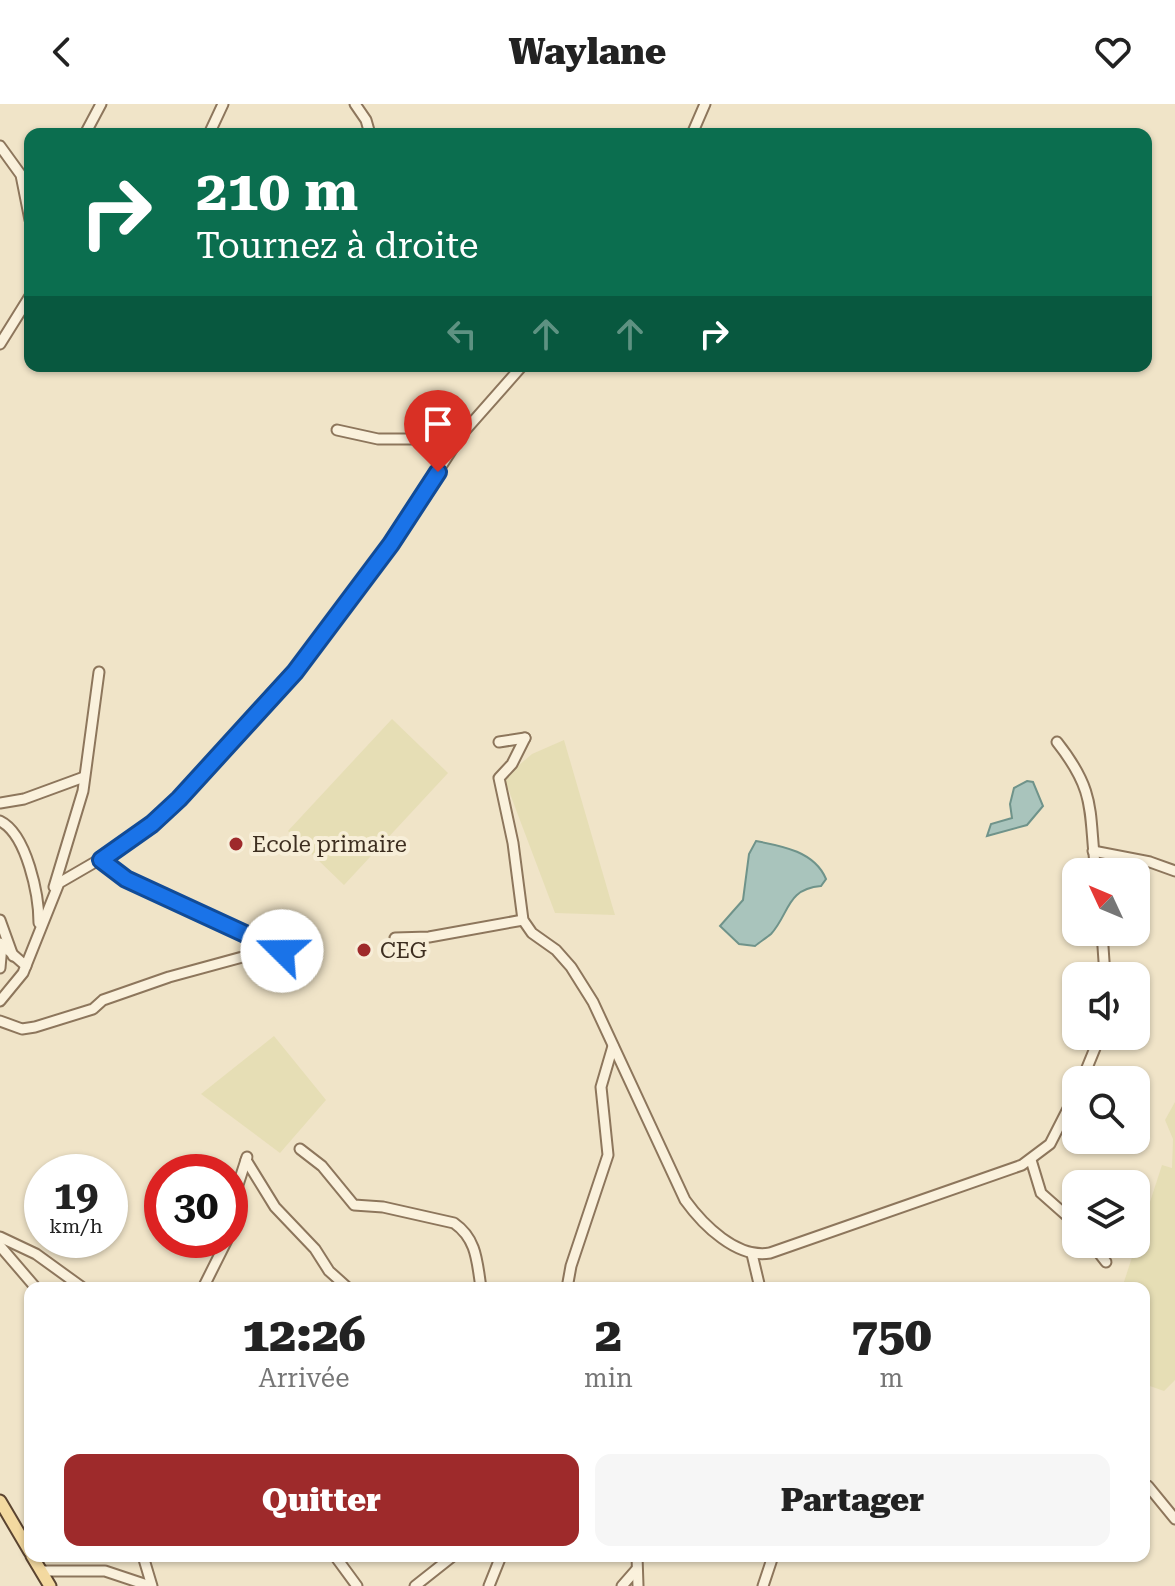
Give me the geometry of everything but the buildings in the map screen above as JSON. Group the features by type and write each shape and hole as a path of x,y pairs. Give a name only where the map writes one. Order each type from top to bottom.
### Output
{"main road":[{"path":"0,1501 24,1542"},
{"path":"36,1562 50,1586"}],"street":[{"path":"88,128 101,104"},
{"path":"212,128 223,104"},
{"path":"355,104 368,128"},
{"path":"695,128 705,104"},
{"path":"0,146 21,175 24,190"},
{"path":"0,344 24,306"},
{"path":"52,894 65,878 101,860 152,824 179,799 295,672 391,544 462,434 517,372"},
{"path":"337,430 378,439 421,439 462,434"},
{"path":"0,1001 26,966 39,934 83,791 99,672"},
{"path":"499,742 525,738 512,764 499,778 513,843 523,920 532,933 556,950 571,967 593,1002 685,1200 701,1222 752,1254 770,1253 1031,1160 1058,1133 1062,1124"},
{"path":"1057,742 1078,770 1087,790 1093,822 1094,858"},
{"path":"0,803 24,799 84,777"},
{"path":"0,821 14,833 36,887 39,934"},
{"path":"1093,851 1150,862 1175,871"},
{"path":"0,1021 22,1029 35,1027 93,1009 103,1000 169,977 277,950 126,879 101,860"},
{"path":"0,920 13,956"},
{"path":"395,938 429,937 523,920"},
{"path":"1,944 26,966"},
{"path":"0,968 1,944"},
{"path":"568,1282 608,1155 601,1087 613,1046"},
{"path":"300,1149 322,1166 354,1205 396,1209 454,1223 473,1243 480,1282"},
{"path":"248,1159 272,1204 341,1282"},
{"path":"1031,1160 1041,1193 1062,1212"},
{"path":"0,1237 36,1254 75,1282"},
{"path":"0,1246 31,1282"},
{"path":"752,1254 759,1282"},
{"path":"206,1282 218,1258"},
{"path":"1103,1258 1106,1262"},
{"path":"1150,1488 1175,1519"},
{"path":"145,1562 151,1586"},
{"path":"339,1562 357,1586"},
{"path":"415,1586 445,1562"},
{"path":"489,1586 499,1562"},
{"path":"637,1562 638,1586"},
{"path":"763,1586 771,1562"},
{"path":"622,1586 636,1570"},
{"path":"41,1571 105,1571 151,1586"}],"shaded area":[{"path":"392,719 448,773 344,885 288,831"},
{"path":"564,740 615,915 555,913 504,778 532,754"},
{"path":"274,1036 326,1100 280,1153 201,1094"},
{"path":"1175,1102 1175,1380 1164,1391 1150,1386 1150,1282 1124,1282 1132,1258 1150,1258 1150,1202 1162,1165 1172,1168 1173,1139 1165,1120"}],"water":[{"path":"1027,781 1033,782 1043,806 1027,825 987,836 991,824 1012,818 1010,804 1014,788"},
{"path":"756,841 806,856 826,879 821,886 810,888 795,897 771,934 755,946 739,944 720,926 743,900 749,854"}],"place":[{"name":"Ecole primaire","path":"236,844"},
{"name":"CEG","path":"364,950"}],"route":[{"path":"282,951 126,879 101,860 128,843 179,799 295,672 391,544 438,472"}]}
